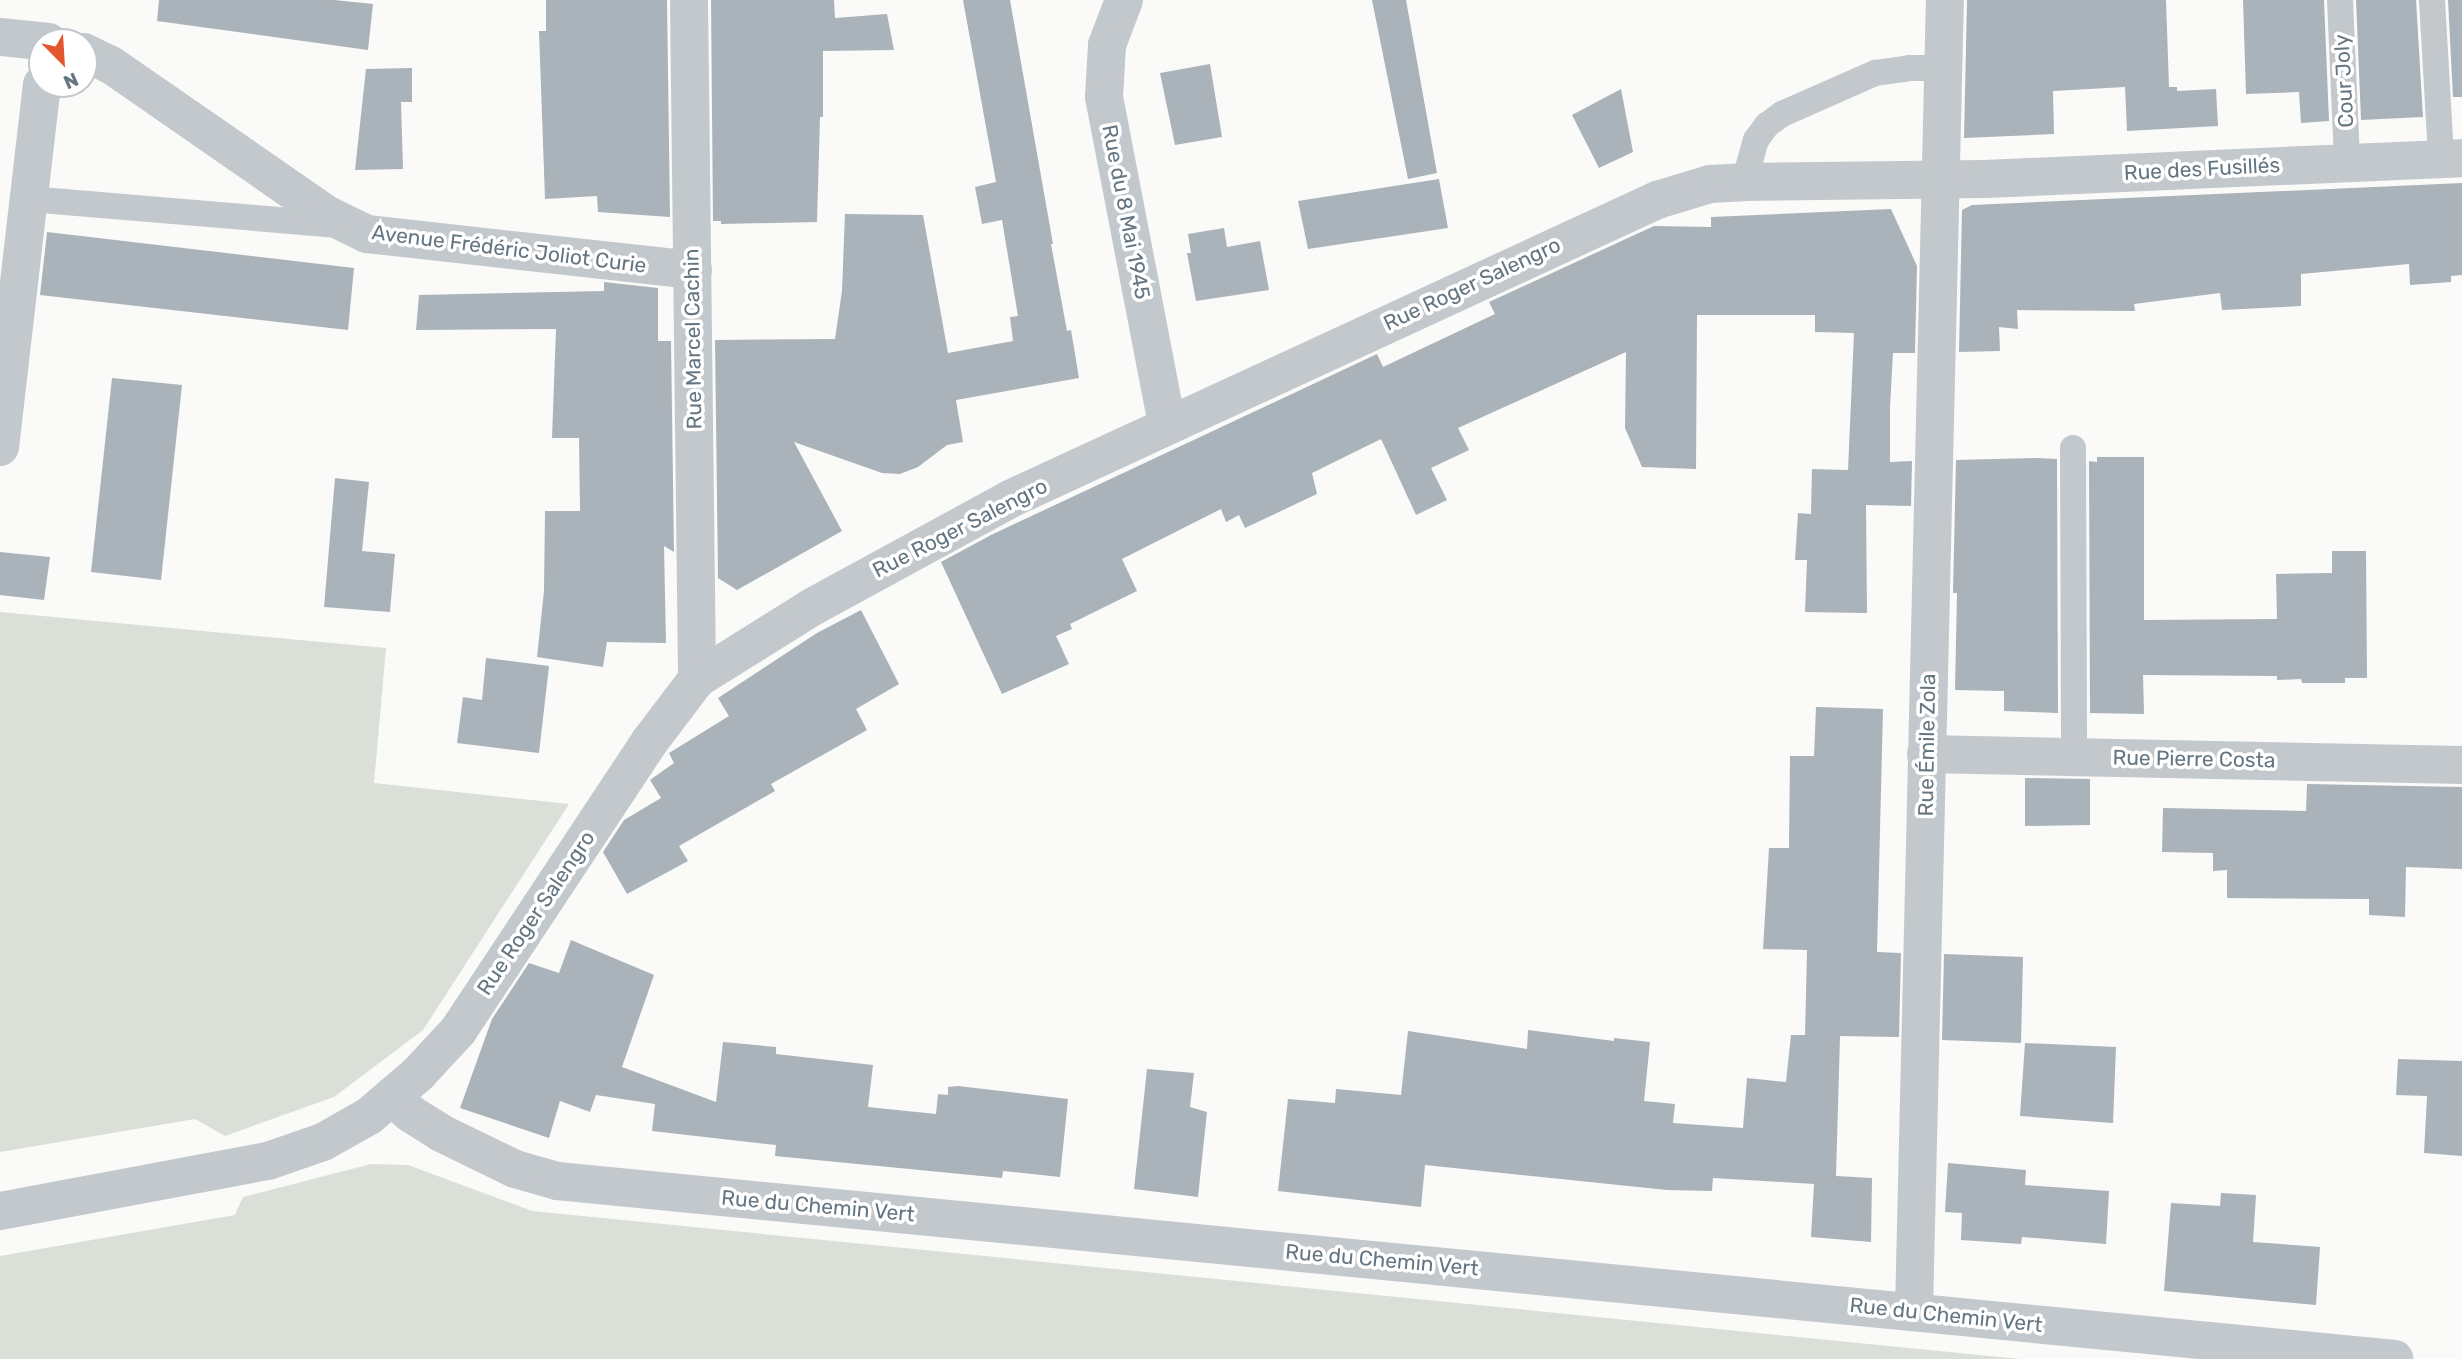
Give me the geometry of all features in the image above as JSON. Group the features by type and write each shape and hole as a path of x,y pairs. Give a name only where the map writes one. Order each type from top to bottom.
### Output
{"street":[{"name":"Rue Marcel Cachin","path":"689,0 697,679"},
{"name":"Rue du 8 Mai 1945","path":"1124,0 1107,45 1104,97 1167,425"},
{"path":"1942,179 1945,0"},
{"path":"0,37 28,40"},
{"name":"Avenue Frédéric Joliot Curie","path":"98,59 346,225 391,237 693,270"},
{"path":"0,446 41,98"},
{"name":"Rue des Fusillés","path":"1942,179 2452,158"},
{"name":"Rue Roger Salengro","path":"0,1211 268,1161 332,1137 369,1116 438,1055 457,1031 650,741 697,679 790,620 974,517 1167,425 1657,200 1696,187 1744,182 1942,179"},
{"name":"Rue Émile Zola","path":"1914,1311 1942,179"},
{"name":"Rue Pierre Costa","path":"1926,754 2462,765"},
{"name":"Rue du Chemin Vert","path":"391,1097 411,1114 441,1133 515,1169 557,1181 2394,1359"}],"lane":[{"name":"Cour Joly","path":"2340,0 2347,162"},
{"path":"2432,0 2452,158"},
{"path":"1744,182 1756,140 1767,125 1782,114 1875,73 1909,68 1944,68"},
{"path":"29,199 346,225"},
{"path":"2073,448 2074,757"}],"shaded area":[{"path":"0,612 386,648 374,783 569,804 423,1030 334,1097 225,1136 195,1119 0,1152"},
{"path":"371,1164 408,1165 532,1211 2020,1359 0,1359 0,1256 235,1215 243,1197"}],"building":[{"path":"159,0 334,0 373,4 368,50 157,21"},
{"path":"546,0 667,0 670,217 598,212 597,196 545,199 539,31 546,31"},
{"path":"711,0 834,0 835,18 887,14 894,50 823,51 823,117 820,117 817,222 721,224 721,221 713,221"},
{"path":"963,0 1010,0 1051,244 1067,331 1071,330 1079,378 956,400 963,442 947,445 918,467 900,474 882,473 794,442 842,531 737,590 718,578 715,340 835,339 842,291 845,214 923,215 948,353 1013,341 1010,317 1018,316 1002,220 982,224 975,187 996,182"},
{"path":"1372,0 1406,0 1437,173 1408,179"},
{"path":"1967,0 2166,0 2169,87 2177,87 2177,91 2216,89 2218,126 2127,131 2125,87 2053,91 2054,134 1964,138"},
{"path":"2243,0 2324,0 2329,121 2301,123 2299,92 2246,94"},
{"path":"2356,0 2416,0 2423,117 2361,120"},
{"path":"2448,0 2462,0 2462,97 2453,97"},
{"path":"1210,64 1222,137 1175,145 1160,73"},
{"path":"412,68 412,102 401,102 403,169 355,170 366,69"},
{"path":"1621,89 1633,152 1599,168 1572,115"},
{"path":"1439,179 1448,228 1308,249 1298,201"},
{"path":"2462,183 2462,275 2451,276 2451,282 2410,285 2409,264 2301,274 2301,306 2222,310 2220,293 2134,304 2135,311 2017,310 2018,329 1999,327 2000,351 1959,352 1962,210 1972,205"},
{"path":"1891,209 1917,266 1915,353 1893,353 1890,407 1890,462 1912,461 1911,506 1866,505 1867,613 1805,612 1807,560 1795,560 1798,513 1811,514 1812,469 1848,470 1854,333 1815,332 1815,315 1697,315 1696,469 1642,467 1625,428 1626,352 1458,428 1469,450 1431,468 1447,500 1416,515 1381,439 1312,473 1317,494 1245,528 1239,515 1226,522 1221,509 1122,559 1137,591 1070,624 1072,629 1056,636 1069,664 1002,694 941,562 991,535 1377,354 1383,367 1495,314 1489,302 1654,226 1711,227 1711,217"},
{"path":"1224,228 1227,247 1260,241 1269,290 1196,301 1187,253 1191,253 1188,234"},
{"path":"47,232 354,268 348,330 40,295"},
{"path":"604,282 658,288 658,341 671,341 674,552 664,546 666,643 607,642 603,667 537,657 544,591 545,511 580,511 579,438 552,438 556,329 416,330 419,295 604,291"},
{"path":"112,378 182,385 161,580 91,572"},
{"path":"2097,457 2144,457 2144,620 2277,619 2276,574 2332,573 2332,551 2366,551 2367,678 2345,678 2345,683 2302,683 2301,679 2277,680 2277,676 2143,675 2144,714 2090,713 2089,461 2097,462"},
{"path":"2057,459 2058,713 2004,711 2004,691 1955,690 1957,593 1953,593 1956,460"},
{"path":"335,478 369,482 362,551 395,554 390,612 324,607"},
{"path":"0,552 50,557 44,600 0,595"},
{"path":"861,610 899,684 856,709 867,730 771,784 775,791 679,846 688,861 627,894 603,852 624,820 661,798 650,780 674,763 669,753 729,716 718,698 817,633"},
{"path":"486,658 549,666 539,753 457,743 463,697 482,700"},
{"path":"1816,707 1883,709 1877,952 1901,953 1899,1037 1840,1036 1836,1176 1872,1178 1871,1242 1811,1237 1814,1184 1713,1178 1712,1191 1667,1190 1425,1165 1421,1207 1278,1191 1288,1099 1335,1103 1336,1089 1401,1095 1408,1031 1527,1049 1528,1030 1614,1041 1614,1038 1650,1042 1644,1101 1675,1104 1673,1123 1743,1128 1747,1078 1786,1082 1791,1035 1805,1035 1807,950 1763,949 1769,848 1789,848 1790,756 1814,756"},
{"path":"2025,778 2090,779 2090,825 2025,826"},
{"path":"2307,784 2462,787 2462,869 2406,867 2405,917 2369,915 2369,899 2227,898 2227,870 2213,871 2213,853 2162,852 2163,808 2306,811"},
{"path":"571,940 654,975 622,1067 716,1102 723,1042 776,1047 776,1054 873,1065 868,1107 936,1114 938,1094 948,1095 948,1087 958,1086 1068,1099 1060,1177 1003,1171 1002,1178 775,1156 776,1145 652,1131 655,1104 596,1095 590,1112 560,1101 549,1138 460,1108 492,1019 529,963 559,973"},
{"path":"1944,954 2023,957 2021,1043 1942,1040"},
{"path":"2025,1043 2116,1047 2113,1123 2020,1116"},
{"path":"2398,1059 2462,1061 2462,1156 2424,1153 2427,1096 2396,1095"},
{"path":"1147,1069 1194,1073 1190,1107 1207,1112 1198,1197 1134,1189"},
{"path":"1948,1163 2026,1170 2025,1185 2109,1191 2106,1244 2022,1237 2021,1244 1961,1240 1962,1213 1945,1212"},
{"path":"2221,1193 2256,1195 2253,1242 2320,1247 2316,1305 2164,1291 2171,1203 2220,1206"}]}
